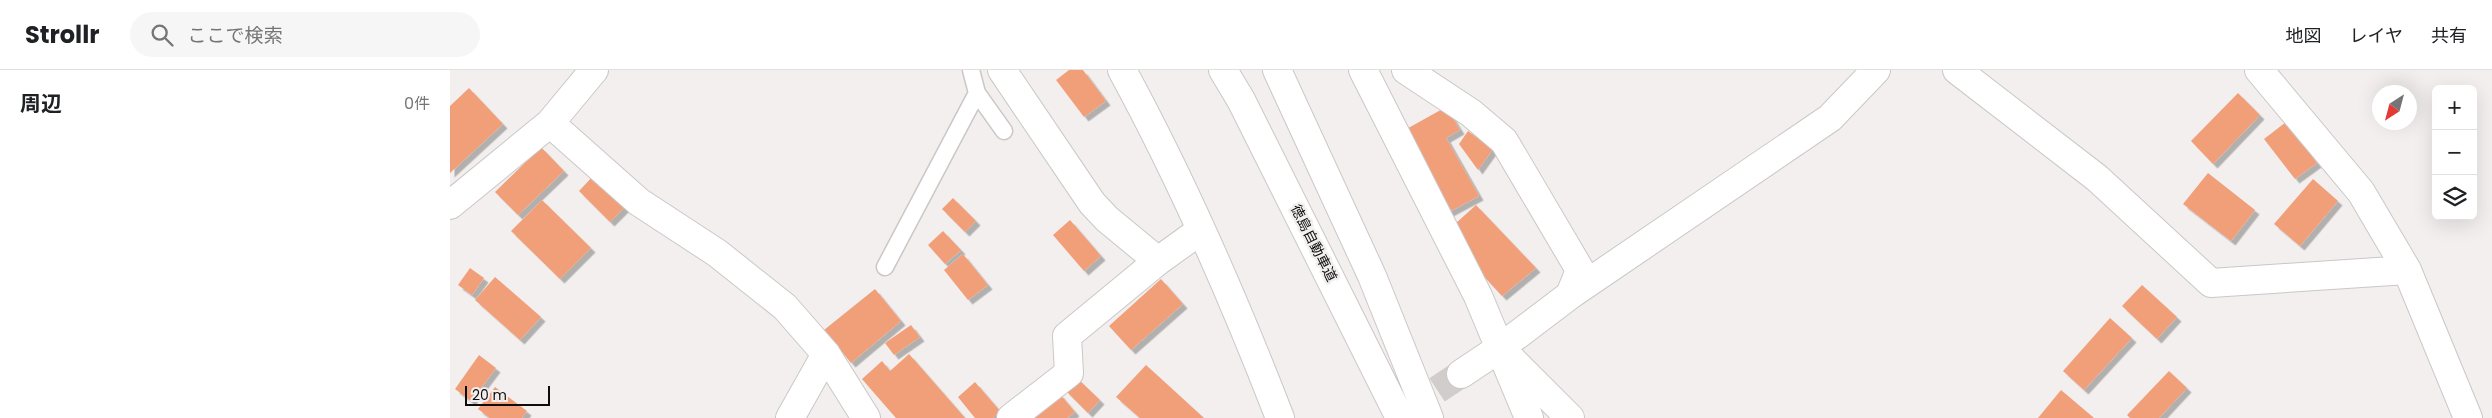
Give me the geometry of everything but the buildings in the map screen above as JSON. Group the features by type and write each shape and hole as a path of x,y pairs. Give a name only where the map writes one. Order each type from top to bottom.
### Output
{"main road":[{"path":"450,205 550,123 594,70"},
{"path":"1002,70 1092,203 1107,219 1158,261"},
{"path":"1122,70 1201,230 1244,326 1280,418"},
{"name":"徳島自動車道","path":"1223,70 1241,100 1400,418"},
{"path":"1277,70 1372,276 1428,418"},
{"path":"1363,70 1478,296 1529,418"},
{"path":"1406,70 1471,113 1504,141 1580,270 1570,295"},
{"path":"1460,374 1500,348 1570,295 1830,118 1876,70"},
{"path":"1957,70 2097,178 2211,283 2407,270"},
{"path":"2259,70 2361,192 2407,270 2468,418"},
{"path":"550,123 639,202 717,253 785,307 826,354 866,418"},
{"path":"1011,418 1069,373 1068,336 1158,261 1201,230"},
{"path":"1500,348 1570,418"},
{"path":"790,418 826,354"}],"lane":[{"path":"971,70 977,93 1004,131"},
{"path":"885,267 977,93"}],"tunnel":[{"path":"1402,413 1461,374"}]}
